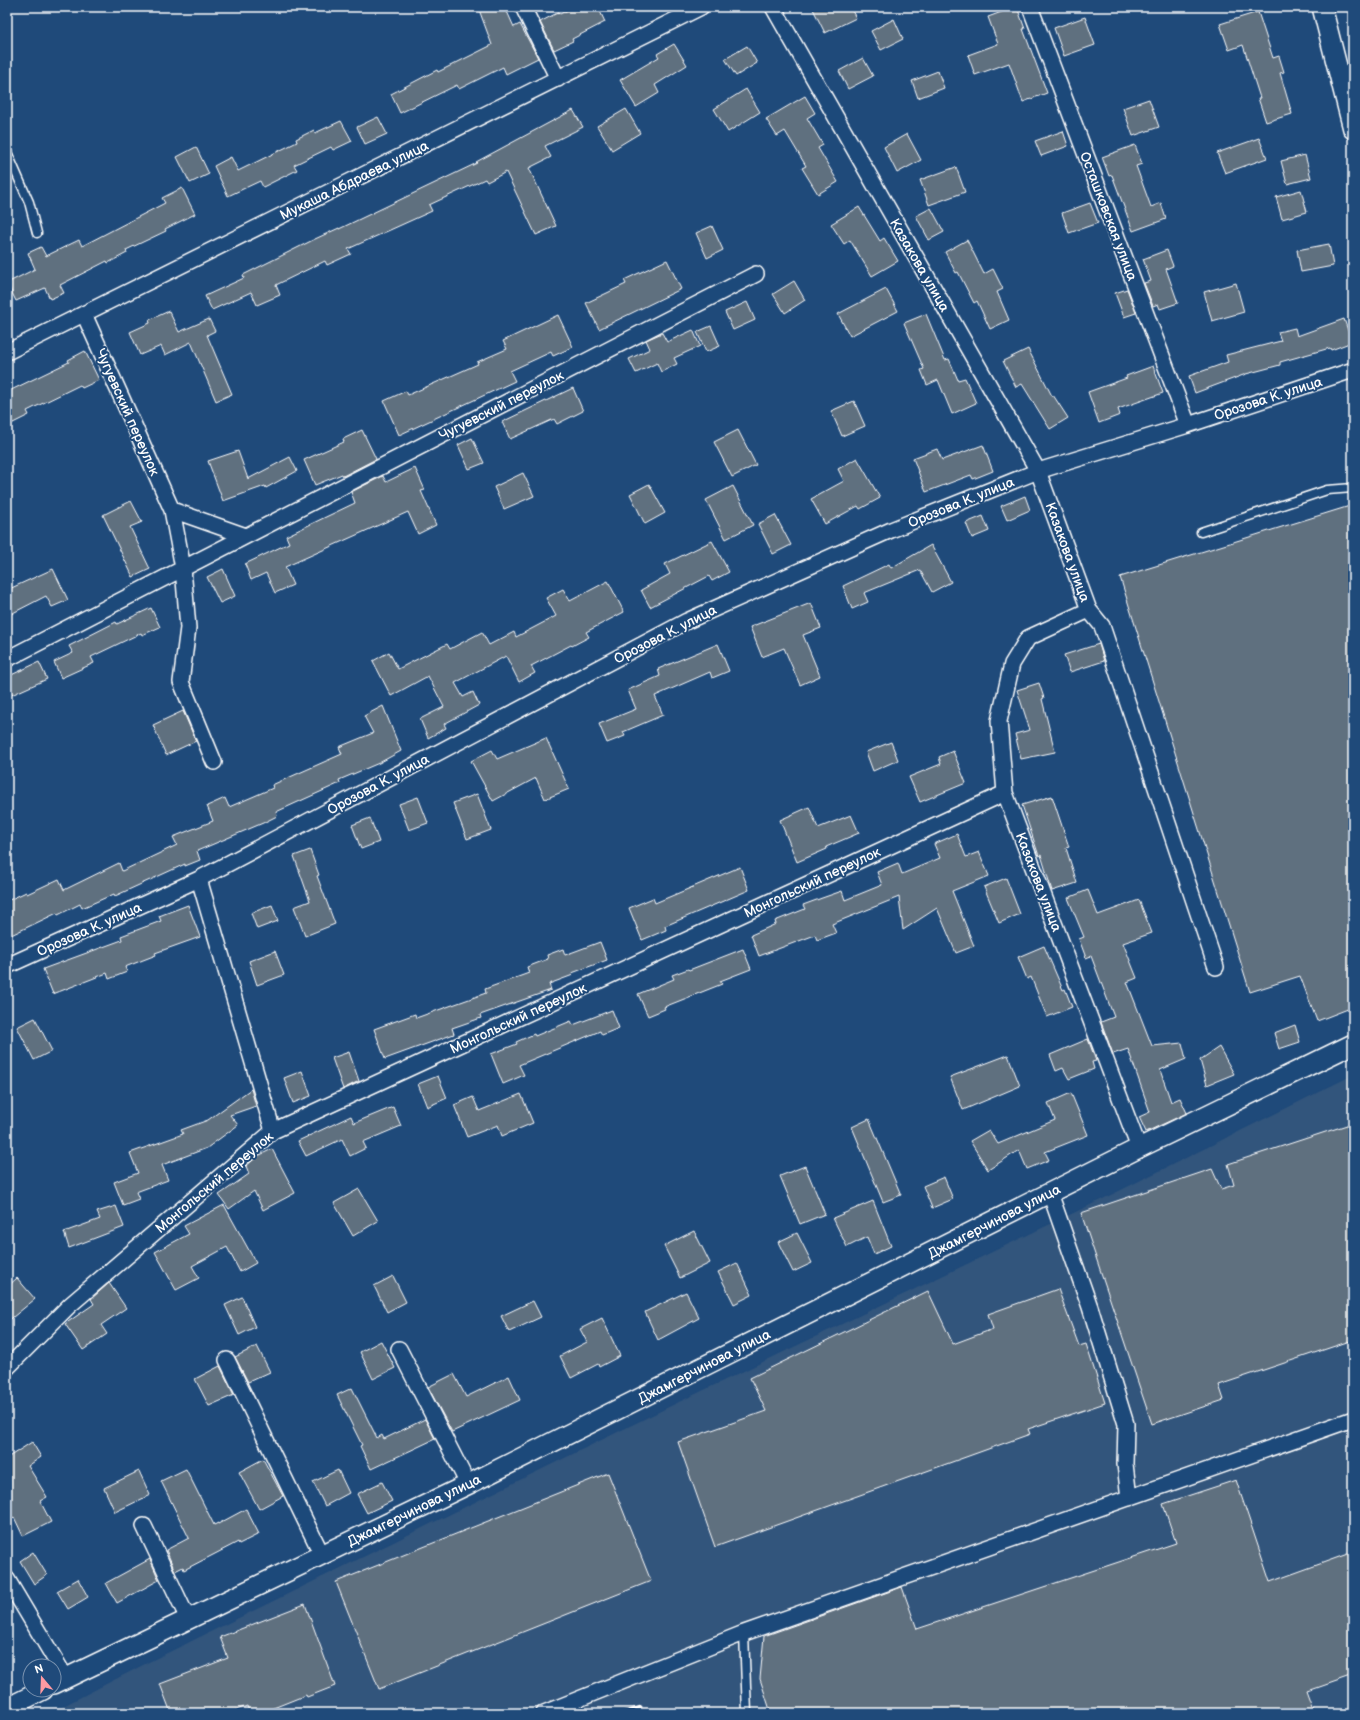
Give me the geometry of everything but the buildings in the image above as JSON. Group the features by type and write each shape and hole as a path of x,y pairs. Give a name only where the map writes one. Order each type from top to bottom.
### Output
{"street":[{"path":"523,7 558,78"},
{"name":"Мукаша Абдраева улица","path":"7,352 701,7"},
{"name":"Казакова улица","path":"773,7 1038,471 1089,610 1028,638 1012,664 999,721 1005,793 1139,1148"},
{"name":"Осташковская улица","path":"1030,7 1188,425"},
{"path":"1322,7 1353,129"},
{"name":"Чугуевский переулок","path":"7,659 756,274"},
{"name":"Чугуевский переулок","path":"84,314 172,510 183,568"},
{"name":"Орозова К. улица","path":"7,966 200,879 687,621 891,530 1038,471 1188,425 1353,370"},
{"path":"172,510 246,536"},
{"path":"183,568 188,628 181,682 214,762"},
{"path":"1089,610 1102,626 1216,967"},
{"name":"Монгольский переулок","path":"7,1368 70,1305 273,1131 1005,793"},
{"path":"200,879 273,1131"},
{"name":"Джамгерчинова улица","path":"62,1680 468,1484 1139,1148 1353,1044"},
{"path":"1050,1193 1090,1307 1126,1424 1125,1464 1129,1498"},
{"path":"399,1349 468,1484"},
{"path":"227,1360 322,1555"},
{"path":"544,1713 744,1633 1353,1419"},
{"path":"144,1526 188,1619"},
{"path":"7,1579 48,1658"},
{"path":"7,1708 27,1698"}],"lane":[{"path":"7,152 29,202 37,233"},
{"path":"1201,532 1327,490 1353,488"},
{"path":"744,1633 747,1713"}],"shaded area":[{"path":"1353,1075 1353,1713 50,1713 149,1662 679,1402 1109,1196"}],"railway":[{"path":"622,1713 641,1707"}]}
